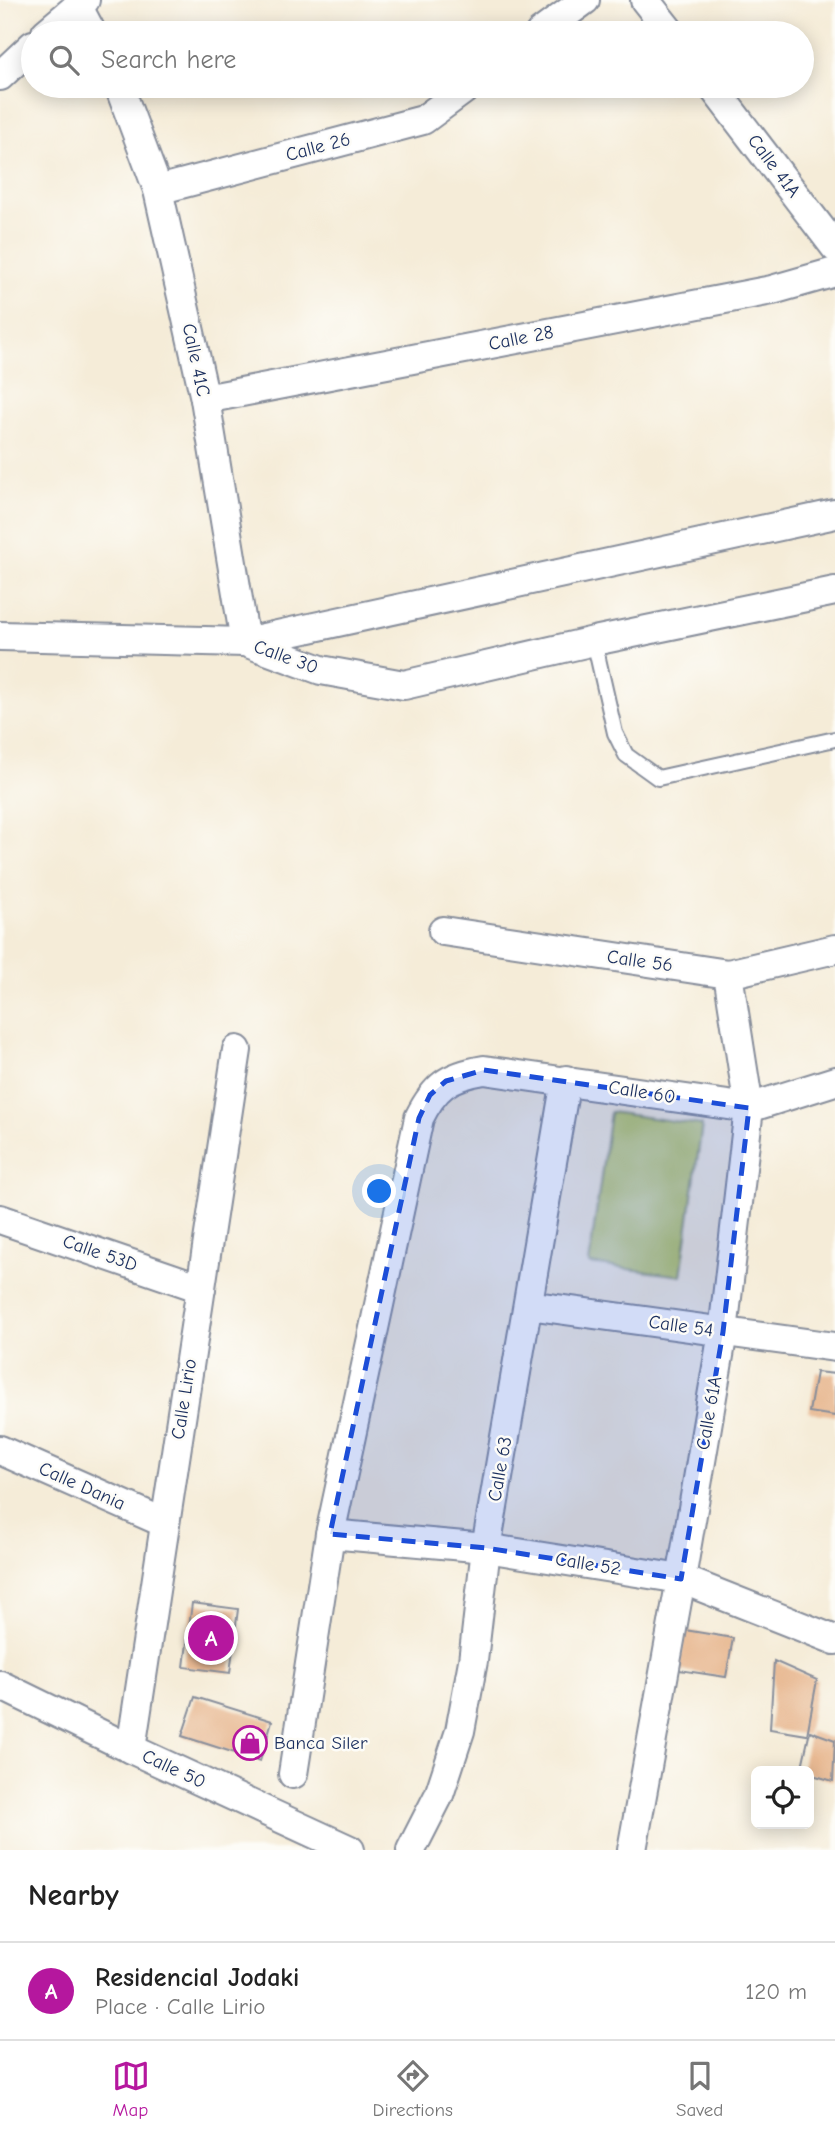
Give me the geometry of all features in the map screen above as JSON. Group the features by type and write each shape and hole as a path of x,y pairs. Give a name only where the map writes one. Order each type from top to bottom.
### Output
{"street":[{"path":"556,21 585,0"},
{"path":"645,0 662,21"},
{"path":"60,21 81,3 88,21"},
{"path":"0,76 21,57"},
{"name":"Calle 41C","path":"124,98 158,190 205,399 245,642"},
{"name":"Calle 26","path":"158,190 423,120 453,98"},
{"name":"Calle 41A","path":"721,98 835,247"},
{"name":"Calle 28","path":"205,399 772,289 835,272"},
{"name":"Calle 30","path":"245,642 835,514"},
{"name":"Calle 30","path":"245,642 321,670 404,685 594,641 835,591"},
{"path":"0,636 245,642"},
{"name":"Calle 56","path":"443,930 728,974 835,948"},
{"name":"Calle 61A","path":"632,1850 723,1332 749,1108 728,974"},
{"name":"Calle Lirio","path":"131,1749 237,1050"},
{"name":"Calle 60","path":"330,1534 419,1118 430,1095 446,1081 484,1070 749,1108 835,1081"},
{"name":"Calle 63","path":"411,1850 439,1795 460,1731 473,1661 486,1548 566,1080"},
{"name":"Calle 53D","path":"0,1219 201,1288"},
{"name":"Calle 54","path":"528,1305 835,1347"},
{"name":"Calle Dania","path":"0,1450 165,1522"},
{"path":"293,1774 330,1534"},
{"name":"Calle 52","path":"330,1534 486,1548 681,1578 835,1640"},
{"name":"Calle 50","path":"0,1685 349,1850"}],"lane":[{"path":"594,641 615,733 626,755 658,778 835,739"}],"highlighted area":[{"path":"484,1070 749,1108 723,1332 681,1579 486,1548 330,1534 419,1118 430,1095 446,1081"}],"green space":[{"path":"610,1112 702,1125 681,1276 589,1264"}],"building":[{"path":"816,1372 835,1374 835,1416 809,1412"},
{"path":"192,1603 238,1609 230,1673 184,1667"},
{"path":"685,1630 733,1638 726,1677 679,1670"},
{"path":"774,1661 817,1680 807,1735 770,1729"},
{"path":"195,1697 272,1721 260,1761 182,1736"},
{"path":"810,1731 835,1740 833,1781 814,1775 814,1766 802,1766"}],"place":[{"name":"Residencial Jodaki","path":"211,1638"},
{"name":"Banca Siler","path":"250,1743"}]}
